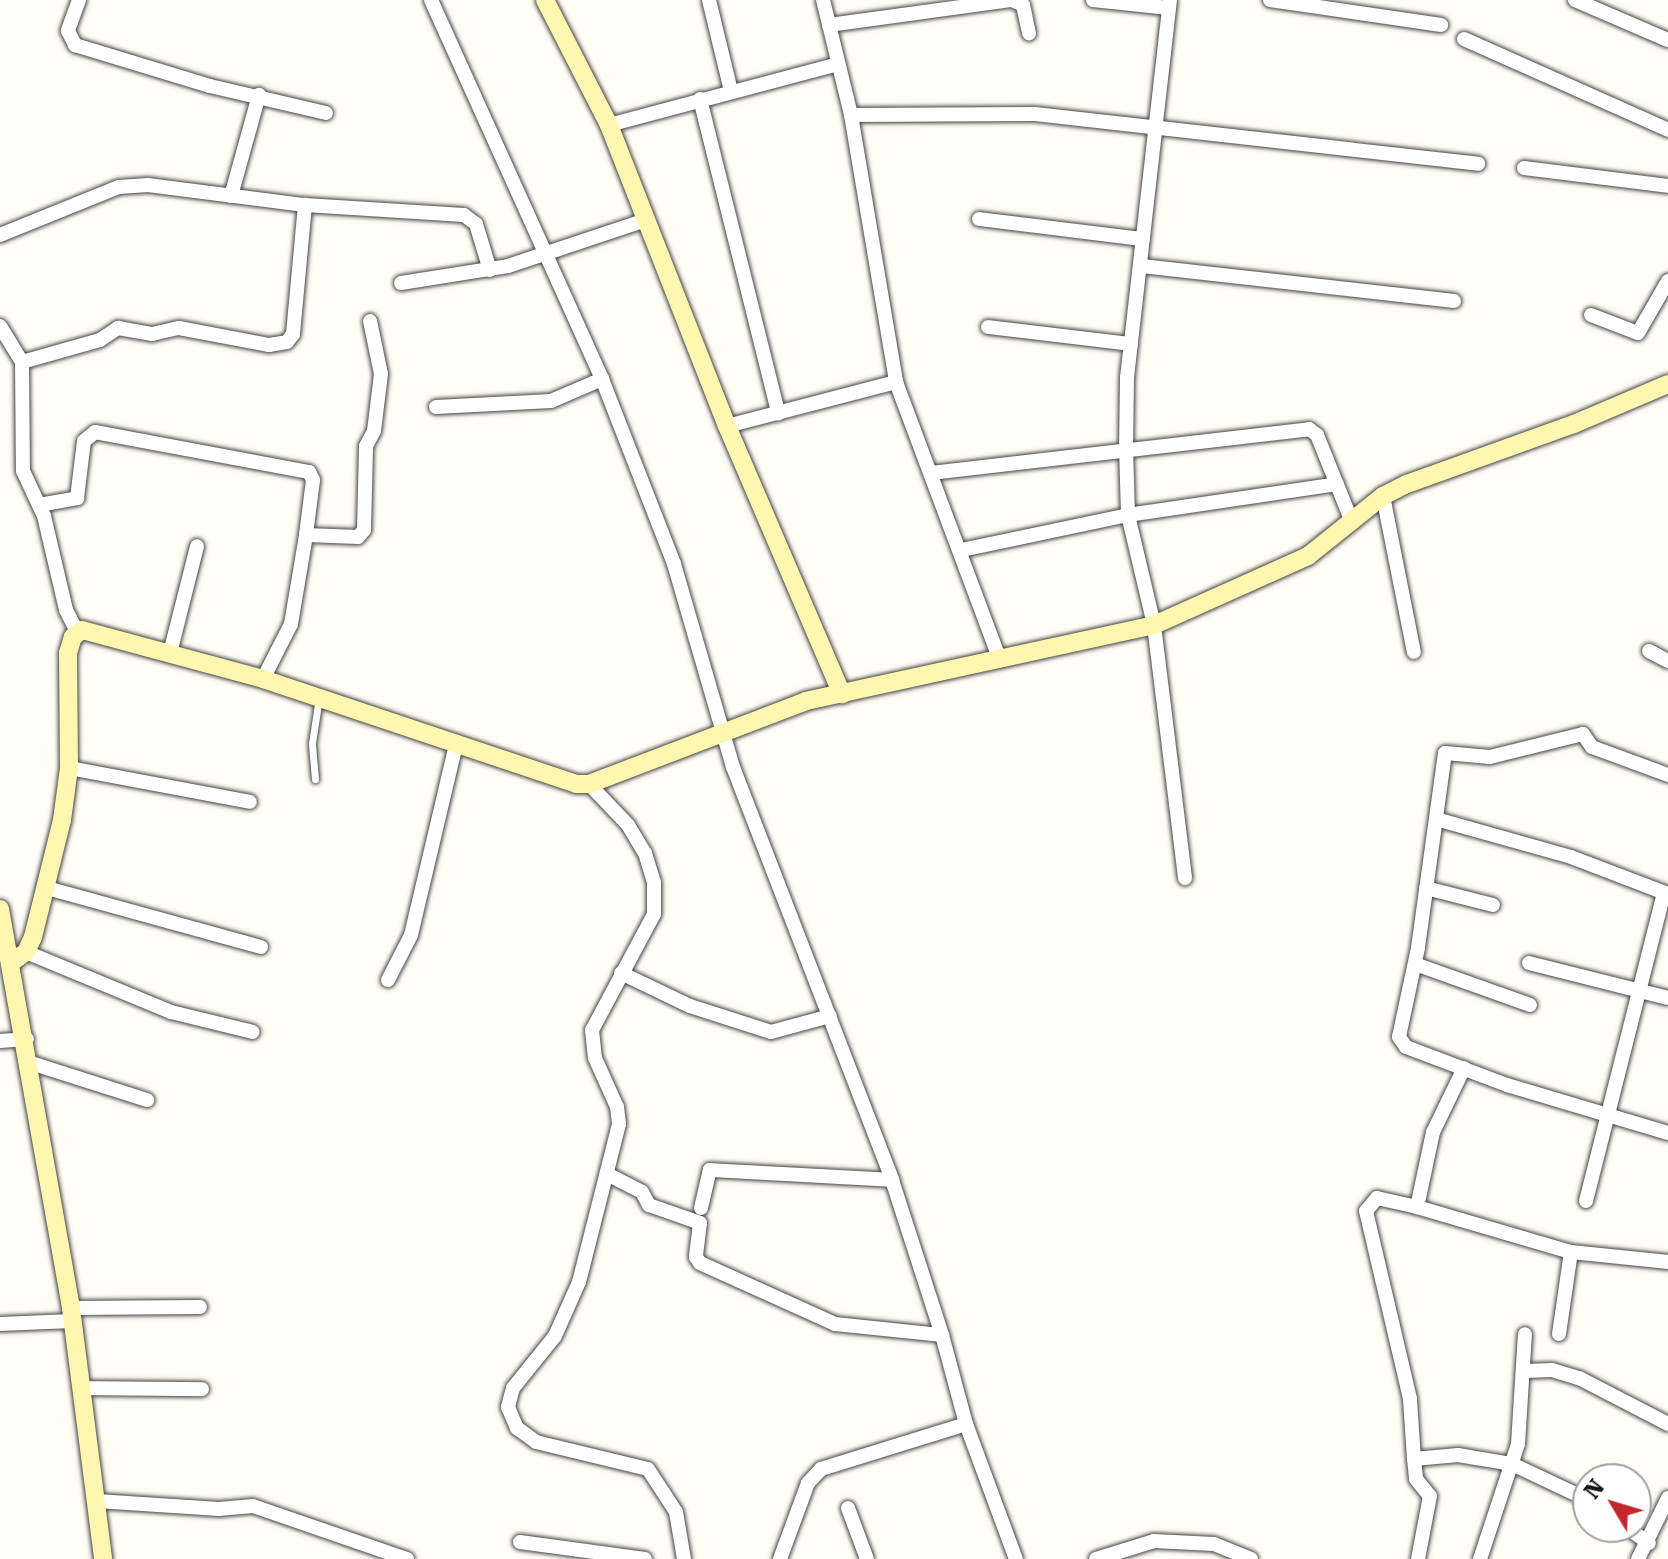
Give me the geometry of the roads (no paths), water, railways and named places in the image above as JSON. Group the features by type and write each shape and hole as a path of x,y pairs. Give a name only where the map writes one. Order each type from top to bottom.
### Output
{"street":[{"path":"79,0 68,31 75,45 210,86 326,113"},
{"path":"431,0 602,379 685,594 726,730 733,767 892,1180 942,1335 966,1424 1016,1559"},
{"path":"545,0 609,125 727,426 842,694"},
{"path":"709,0 731,91"},
{"path":"823,0 851,115 896,382 962,550 1000,660"},
{"path":"829,25 1012,0 1023,5 1029,33"},
{"path":"1093,0 1170,4 1131,344 1126,447 1128,515 1154,625 1185,878"},
{"path":"1270,0 1313,2 1441,25"},
{"path":"1575,0 1668,40"},
{"path":"1464,39 1668,130"},
{"path":"609,125 838,64"},
{"path":"231,196 259,95"},
{"path":"700,99 778,413"},
{"path":"851,115 1035,114 1478,164"},
{"path":"1524,168 1668,186"},
{"path":"0,235 129,184 305,205 464,215 476,224 490,270"},
{"path":"22,362 100,340 118,328 144,334 179,328 269,345 287,342 293,334 305,205"},
{"path":"979,219 1143,239"},
{"path":"401,283 490,270 621,232 646,220"},
{"path":"1142,266 1454,301"},
{"path":"1591,315 1638,333 1668,281"},
{"path":"306,535 358,537 364,530 366,446 374,431 381,374 370,321"},
{"path":"0,326 22,362 23,471 39,505 66,610 77,632 68,653 69,768 47,888 12,959"},
{"path":"988,327 1131,344"},
{"path":"436,407 551,401 602,379"},
{"path":"727,426 896,382"},
{"path":"589,784 806,701 1154,625 1308,556 1383,496 1668,384"},
{"path":"931,473 1126,447 1309,429 1317,435 1352,522"},
{"path":"39,505 77,498 84,441 95,432 309,472 313,480 291,624 263,679"},
{"path":"962,550 1128,515 1337,484"},
{"path":"1383,496 1414,652"},
{"path":"170,653 197,546"},
{"path":"77,632 94,630 263,679 456,745 589,784 628,825 645,853 654,882 649,930 621,973 592,1030 595,1058 617,1107 619,1124 567,1312 513,1388 508,1407 517,1428 536,1442 648,1469 676,1512 684,1559"},
{"path":"1649,651 1668,661"},
{"path":"1668,775 1592,747 1583,734 1490,757 1448,750 1400,1041 1464,1068 1668,1133"},
{"path":"388,980 411,935 456,745"},
{"path":"69,768 250,802"},
{"path":"1436,819 1514,841 1666,894 1638,991 1586,1201"},
{"path":"47,888 261,947"},
{"path":"1426,888 1493,905"},
{"path":"0,909 27,1039 71,1314 103,1559"},
{"path":"12,959 171,1012 253,1032"},
{"path":"1529,963 1668,998"},
{"path":"1415,964 1530,1005"},
{"path":"621,973 690,1006 771,1032 830,1016"},
{"path":"2,1044 27,1039"},
{"path":"31,1063 147,1100"},
{"path":"1417,1207 1433,1132 1464,1068"},
{"path":"701,1208 710,1170 892,1180"},
{"path":"607,1174 642,1192 649,1205 700,1223 696,1257 700,1263 835,1324 942,1335"},
{"path":"1418,1559 1430,1496 1416,1479 1410,1399 1366,1211 1377,1198 1571,1252 1668,1262"},
{"path":"1559,1334 1571,1252"},
{"path":"0,1324 71,1314 200,1307"},
{"path":"1480,1559 1512,1464 1526,1371 1525,1334"},
{"path":"1526,1371 1552,1370 1581,1379 1668,1424"},
{"path":"80,1388 202,1389"},
{"path":"780,1559 808,1483 821,1469 966,1424"},
{"path":"1414,1459 1458,1455 1512,1464 1572,1492"},
{"path":"1644,1554 1664,1521 1668,1498"},
{"path":"97,1501 219,1509 253,1506 407,1559"},
{"path":"848,1508 867,1559"},
{"path":"1096,1559 1154,1541 1203,1543 1251,1559"},
{"path":"520,1542 645,1559"}],"lane":[{"path":"315,779 312,743 319,698"}]}
